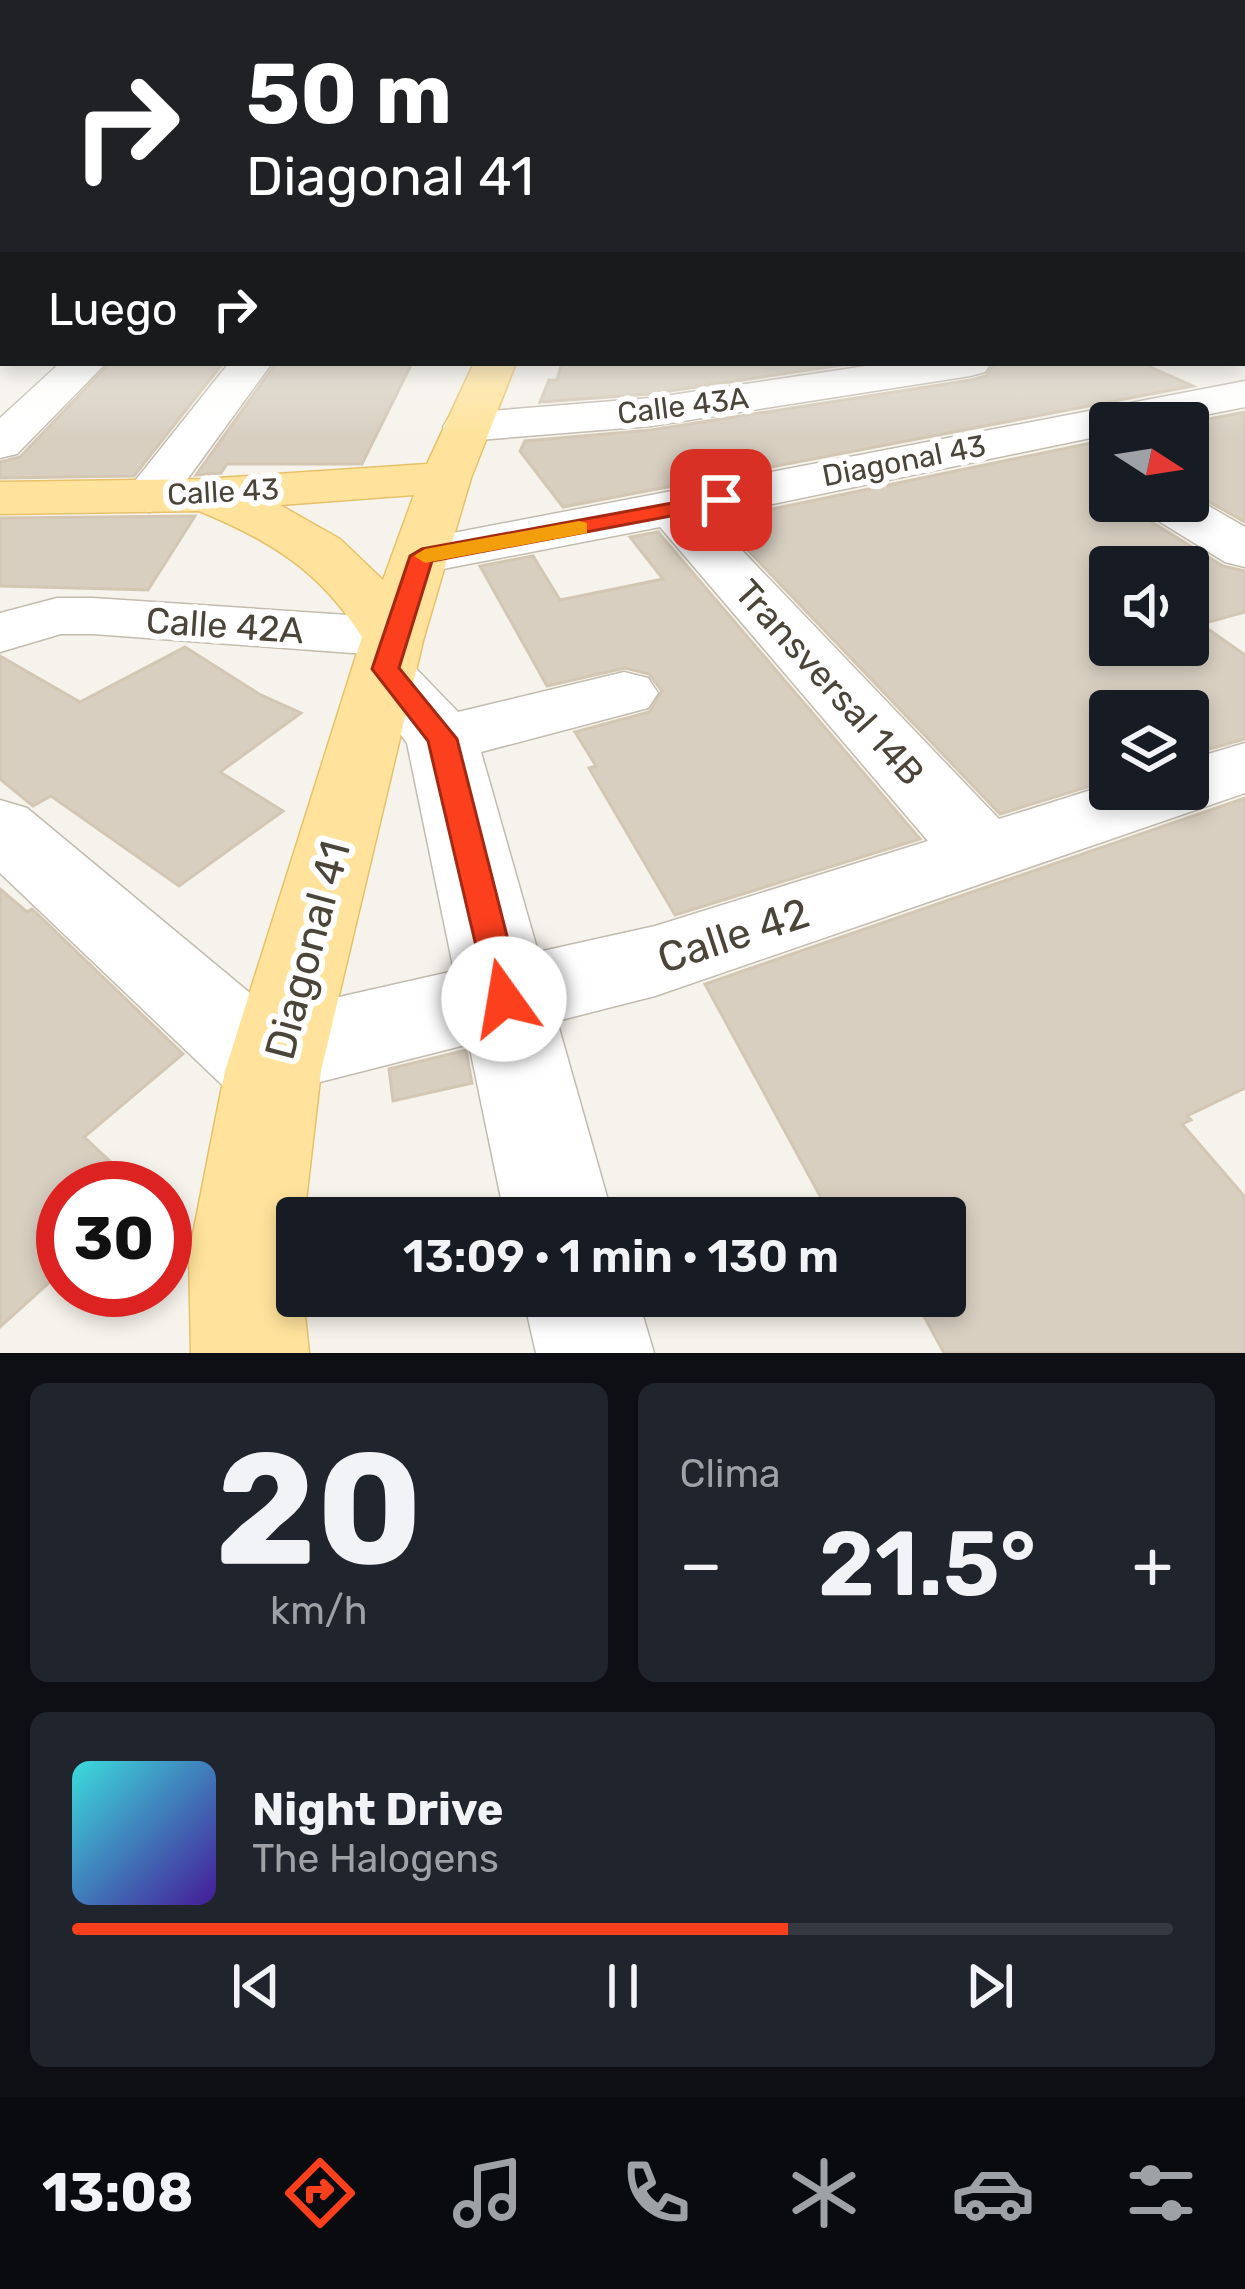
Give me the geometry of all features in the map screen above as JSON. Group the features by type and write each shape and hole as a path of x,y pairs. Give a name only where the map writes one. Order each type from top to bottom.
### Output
{"main road":[{"name":"Diagonal 41","path":"250,1353 244,1253 276,1061 389,653 446,478 494,366"},
{"name":"Calle 43","path":"0,498 176,495 446,478"},
{"path":"176,495 287,526 320,545 360,585 389,653"}],"street":[{"path":"0,444 82,366"},
{"path":"176,495 249,366"},
{"name":"Calle 43A","path":"466,427 651,412 950,366"},
{"name":"Diagonal 43","path":"422,556 674,511 1225,393"},
{"path":"1049,433 1089,457"},
{"name":"Transversal 14B","path":"674,511 985,854"},
{"path":"1198,522 1245,550"},
{"name":"Calle 42A","path":"28,624 389,653"},
{"path":"389,653 442,739 554,1197"},
{"path":"442,739 624,693"},
{"path":"1209,779 1245,767"},
{"name":"Calle 42","path":"276,1061 655,961 1116,810"},
{"path":"0,827 276,1061"},
{"path":"586,1317 595,1353"}],"building":[{"path":"107,366 221,366 134,476 0,478 0,462 20,457"},
{"path":"274,366 411,366 362,464 227,464 221,473 196,475"},
{"path":"561,366 835,366 650,394 540,402 549,380 557,380"},
{"path":"993,366 1148,366 1193,386 1089,402 1089,406 563,507 520,451 525,441 651,430 986,376"},
{"path":"1245,412 1245,522 1209,502 1209,419"},
{"path":"1089,443 1089,522 1152,522 1191,546 1089,546 1089,666 1209,666 1209,630 1245,655 1245,739 1209,749 1209,690 1089,690 1089,786 1000,814 719,520"},
{"path":"195,516 148,590 0,586 0,518"},
{"path":"658,532 920,839 675,915 589,768 596,766 575,732 649,712 662,691 649,674 625,668 547,686 480,566 533,556 560,600 663,579 630,537"},
{"path":"1209,557 1245,571 1245,612 1209,622"},
{"path":"185,647 259,694 301,713 220,772 283,811 179,886 51,796 33,806 0,779 0,656 80,702"},
{"path":"1245,798 1245,1088 1187,1116 1191,1120 1182,1124 1245,1197 1245,1353 944,1353 924,1317 966,1317 966,1197 821,1197 705,984"},
{"path":"0,889 27,912 32,909 183,1054 84,1137 110,1161 36,1161 36,1294 0,1327"},
{"path":"466,1050 472,1083 393,1101 389,1069"}],"slow traffic":[{"path":"425,556 579,528"}],"route":[{"path":"504,999 442,739 385,669 422,556 721,500"}]}
